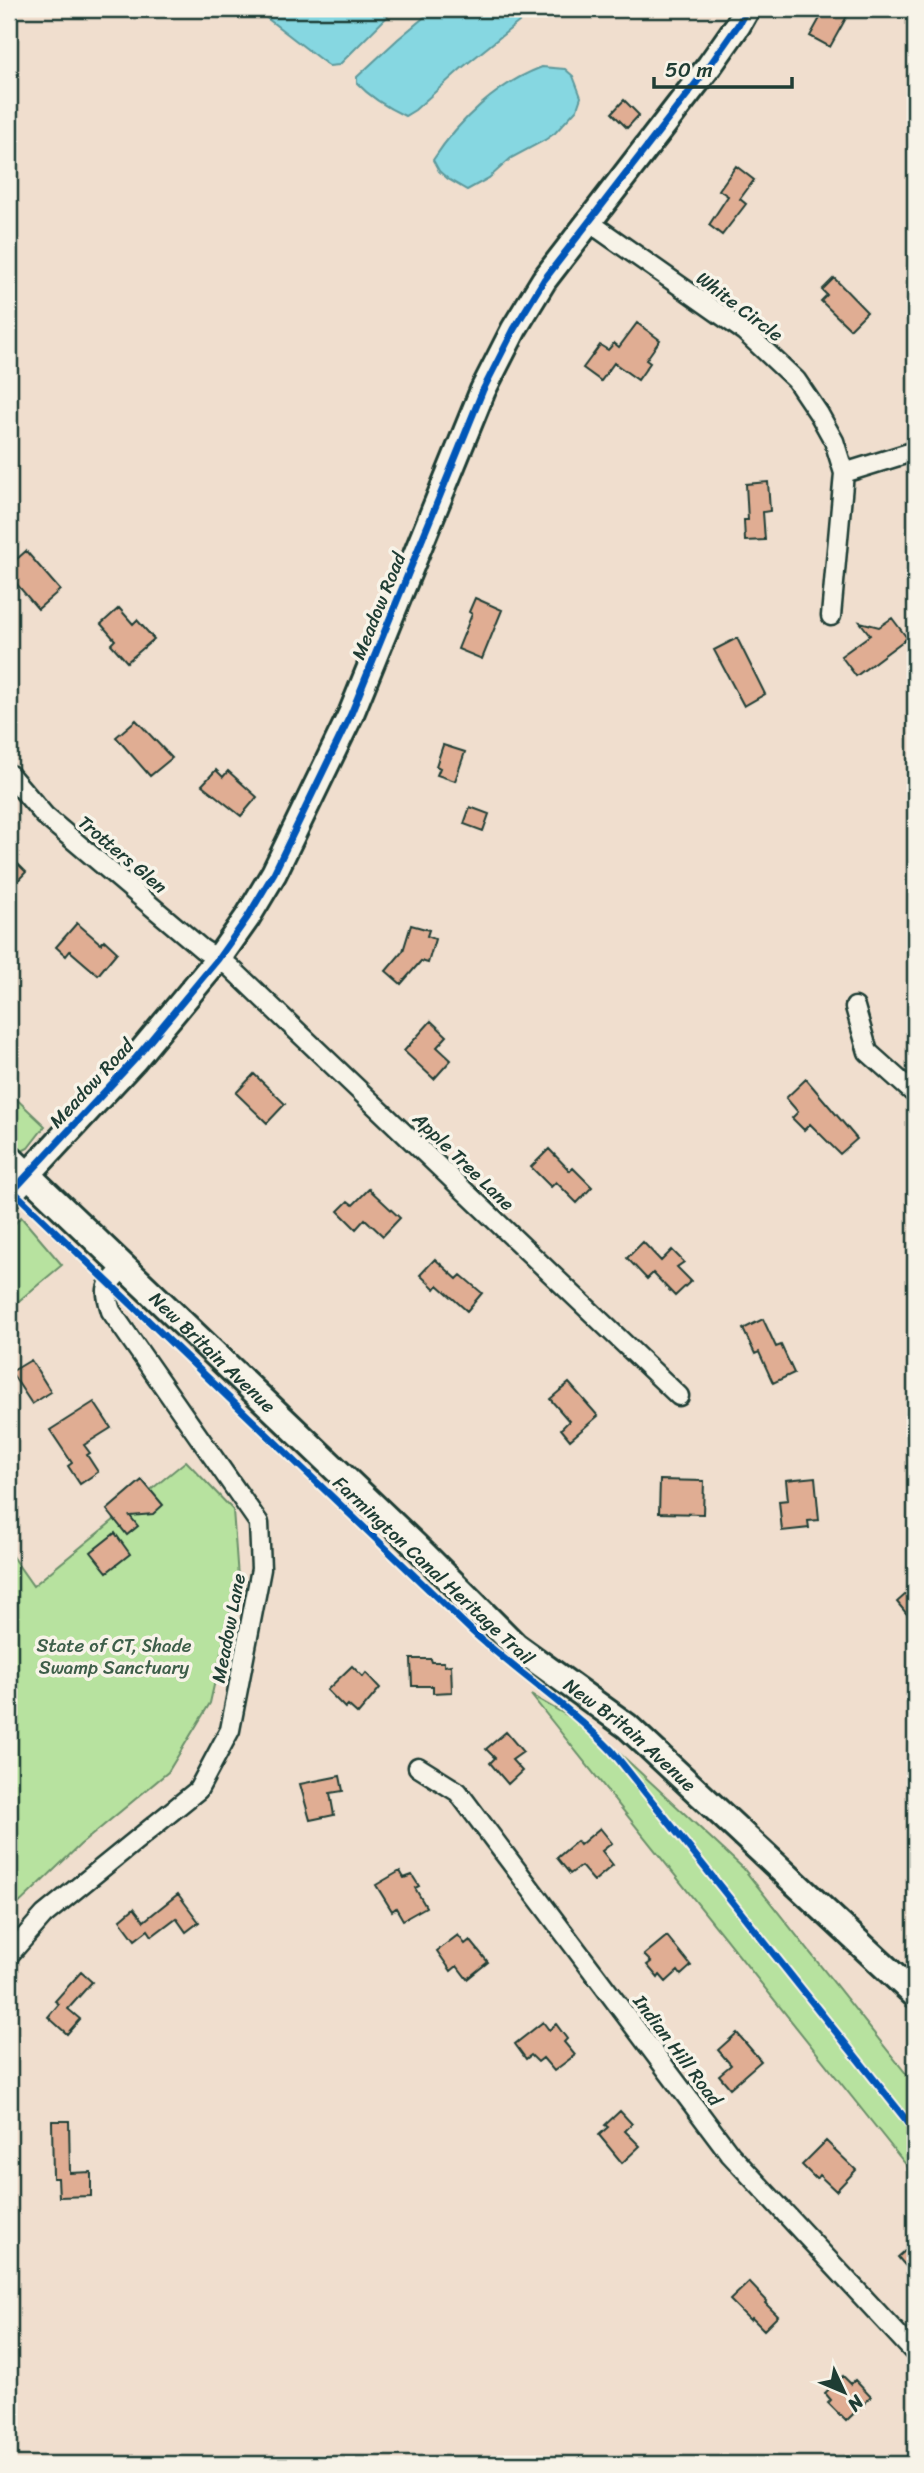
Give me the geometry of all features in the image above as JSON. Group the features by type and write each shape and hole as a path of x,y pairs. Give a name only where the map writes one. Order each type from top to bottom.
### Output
{"street":[{"name":"Meadow Road","path":"9,1195 135,1059 218,959 274,873 351,714 483,390 514,328 544,280 710,65 747,9"},
{"name":"White Circle","path":"589,222 744,331 796,380 819,414 834,441 844,473 831,616"},
{"path":"844,473 915,451"},
{"name":"Trotters Glen","path":"9,774 45,816 202,949 218,959"},
{"name":"Apple Tree Lane","path":"218,959 240,976 679,1396"},
{"path":"855,1007 868,1052 915,1094"},
{"name":"New Britain Avenue","path":"9,1157 416,1546 516,1646 627,1726 915,1995"},
{"name":"Meadow Lane","path":"9,1955 44,1914 198,1790 230,1730 261,1569 259,1523 111,1311 105,1292 108,1284 124,1268"},
{"name":"Indian Hill Road","path":"418,1767 458,1792 730,2154 915,2353"}],"green space":[{"path":"9,1092 45,1126 28,1148 22,1151 9,1139"},
{"path":"21,1217 62,1265 9,1309 9,1230"},
{"name":"State of CT, Shade Swamp Sanctuary","path":"186,1461 233,1510 238,1578 210,1703 168,1772 80,1845 9,1913 9,1552 33,1586"},
{"path":"531,1695 580,1723 616,1750 743,1868 915,2085 915,2176"}],"water":[{"path":"255,9 391,9 387,17 339,65 329,66"},
{"path":"434,9 535,9 405,116 368,93 357,83 357,77"},
{"path":"542,67 565,69 573,76 581,97 577,109 555,133 511,158 489,178 467,190 439,171 433,160 467,117 510,83"}],"building":[{"path":"825,9 851,9 830,47 810,36"},
{"path":"624,100 639,115 627,128 612,113"},
{"path":"736,166 754,180 740,199 746,204 722,235 709,225 728,196 719,190"},
{"path":"834,278 867,312 850,329 821,301 827,295 822,290"},
{"path":"637,323 660,340 646,360 650,363 638,380 614,363 601,381 583,368 600,345 608,350 614,343 619,347"},
{"path":"768,482 770,511 763,512 765,540 745,541 744,520 748,520 746,484"},
{"path":"26,551 60,590 38,609 9,575 9,566"},
{"path":"475,598 502,610 482,659 458,649 472,614 469,612"},
{"path":"119,608 133,624 137,620 154,639 127,662 111,644 115,640 101,624"},
{"path":"892,618 907,638 856,676 841,656 870,635 860,622 879,627"},
{"path":"737,638 765,694 744,706 714,650"},
{"path":"136,720 172,758 150,776 116,737"},
{"path":"443,745 465,752 455,781 437,775 440,768 436,766"},
{"path":"216,770 223,777 228,771 257,797 241,816 202,785"},
{"path":"470,807 489,814 483,831 464,824"},
{"path":"9,855 26,872 9,890"},
{"path":"77,923 101,944 104,940 117,952 98,975 70,951 66,956 56,947"},
{"path":"411,925 429,930 427,936 435,939 428,963 421,961 401,984 386,971 403,951"},
{"path":"431,1021 447,1036 437,1047 451,1060 434,1079 404,1051"},
{"path":"254,1074 285,1104 267,1123 236,1093"},
{"path":"806,1079 857,1139 840,1154 810,1124 804,1130 792,1118 798,1112 786,1098"},
{"path":"549,1149 570,1171 573,1168 592,1187 577,1203 556,1182 551,1187 531,1167"},
{"path":"369,1189 400,1218 383,1236 365,1219 356,1229 338,1211 348,1201 353,1205"},
{"path":"643,1242 661,1261 672,1250 684,1262 677,1267 691,1281 675,1296 653,1273 647,1279 627,1258"},
{"path":"435,1259 457,1279 461,1275 482,1293 467,1311 438,1285 435,1289 420,1275"},
{"path":"763,1319 776,1347 781,1345 794,1373 773,1383 759,1352 755,1354 743,1329"},
{"path":"31,1360 51,1392 32,1404 11,1372"},
{"path":"569,1383 598,1416 570,1440 561,1429 569,1421 550,1399"},
{"path":"94,1402 111,1428 84,1445 98,1472 80,1484 68,1466 72,1463 50,1430"},
{"path":"815,1477 819,1520 808,1521 809,1528 782,1531 779,1501 788,1500 786,1480"},
{"path":"142,1480 163,1505 153,1514 130,1516 138,1526 127,1535 107,1510"},
{"path":"660,1480 704,1481 703,1514 659,1513"},
{"path":"115,1533 130,1554 107,1572 91,1552"},
{"path":"915,1586 915,1624 897,1602"},
{"path":"411,1659 431,1659 432,1662 444,1662 444,1666 451,1665 452,1692 433,1693 433,1686 412,1686"},
{"path":"352,1666 363,1677 366,1673 380,1688 358,1714 348,1705 345,1708 327,1690"},
{"path":"506,1732 523,1752 512,1760 522,1771 508,1784 490,1763 495,1758 486,1749"},
{"path":"340,1776 343,1791 330,1793 334,1815 310,1820 300,1784"},
{"path":"600,1828 612,1843 602,1851 613,1865 594,1881 581,1866 570,1874 557,1858 577,1841 580,1845"},
{"path":"400,1871 404,1878 412,1875 419,1886 415,1888 426,1907 403,1920 396,1908 392,1911 376,1885"},
{"path":"178,1894 199,1922 186,1932 176,1918 152,1936 148,1930 135,1940 120,1920 134,1908 144,1921"},
{"path":"458,1935 465,1944 470,1940 488,1962 467,1979 457,1966 451,1971 437,1951"},
{"path":"667,1936 691,1966 681,1975 678,1971 666,1982 660,1975 658,1978 647,1965 651,1962 644,1955"},
{"path":"81,1972 92,1982 68,2009 80,2019 67,2034 48,2017 59,2004 55,2001"},
{"path":"543,2022 549,2030 556,2024 567,2039 564,2042 575,2055 554,2071 543,2058 538,2062 531,2055 526,2059 515,2044"},
{"path":"737,2033 761,2061 730,2088 719,2075 731,2065 718,2050"},
{"path":"620,2111 632,2124 625,2131 640,2146 622,2163 599,2135"},
{"path":"52,2121 69,2121 70,2173 91,2172 91,2196 59,2197 58,2178 53,2178"},
{"path":"826,2141 856,2170 836,2191 819,2175 816,2179 802,2165"},
{"path":"915,2242 915,2277 898,2257"},
{"path":"749,2282 778,2316 764,2330 730,2300"},
{"path":"843,2376 851,2384 855,2380 871,2397 846,2421 828,2403 831,2400 825,2393"}],"cycle path":[{"path":"9,1195 135,1059 218,959 247,918 274,873 351,714 483,390 514,329 544,280 710,65 747,9"},
{"name":"Farmington Canal Heritage Trail","path":"9,1187 473,1632 612,1751 915,2131"}]}
